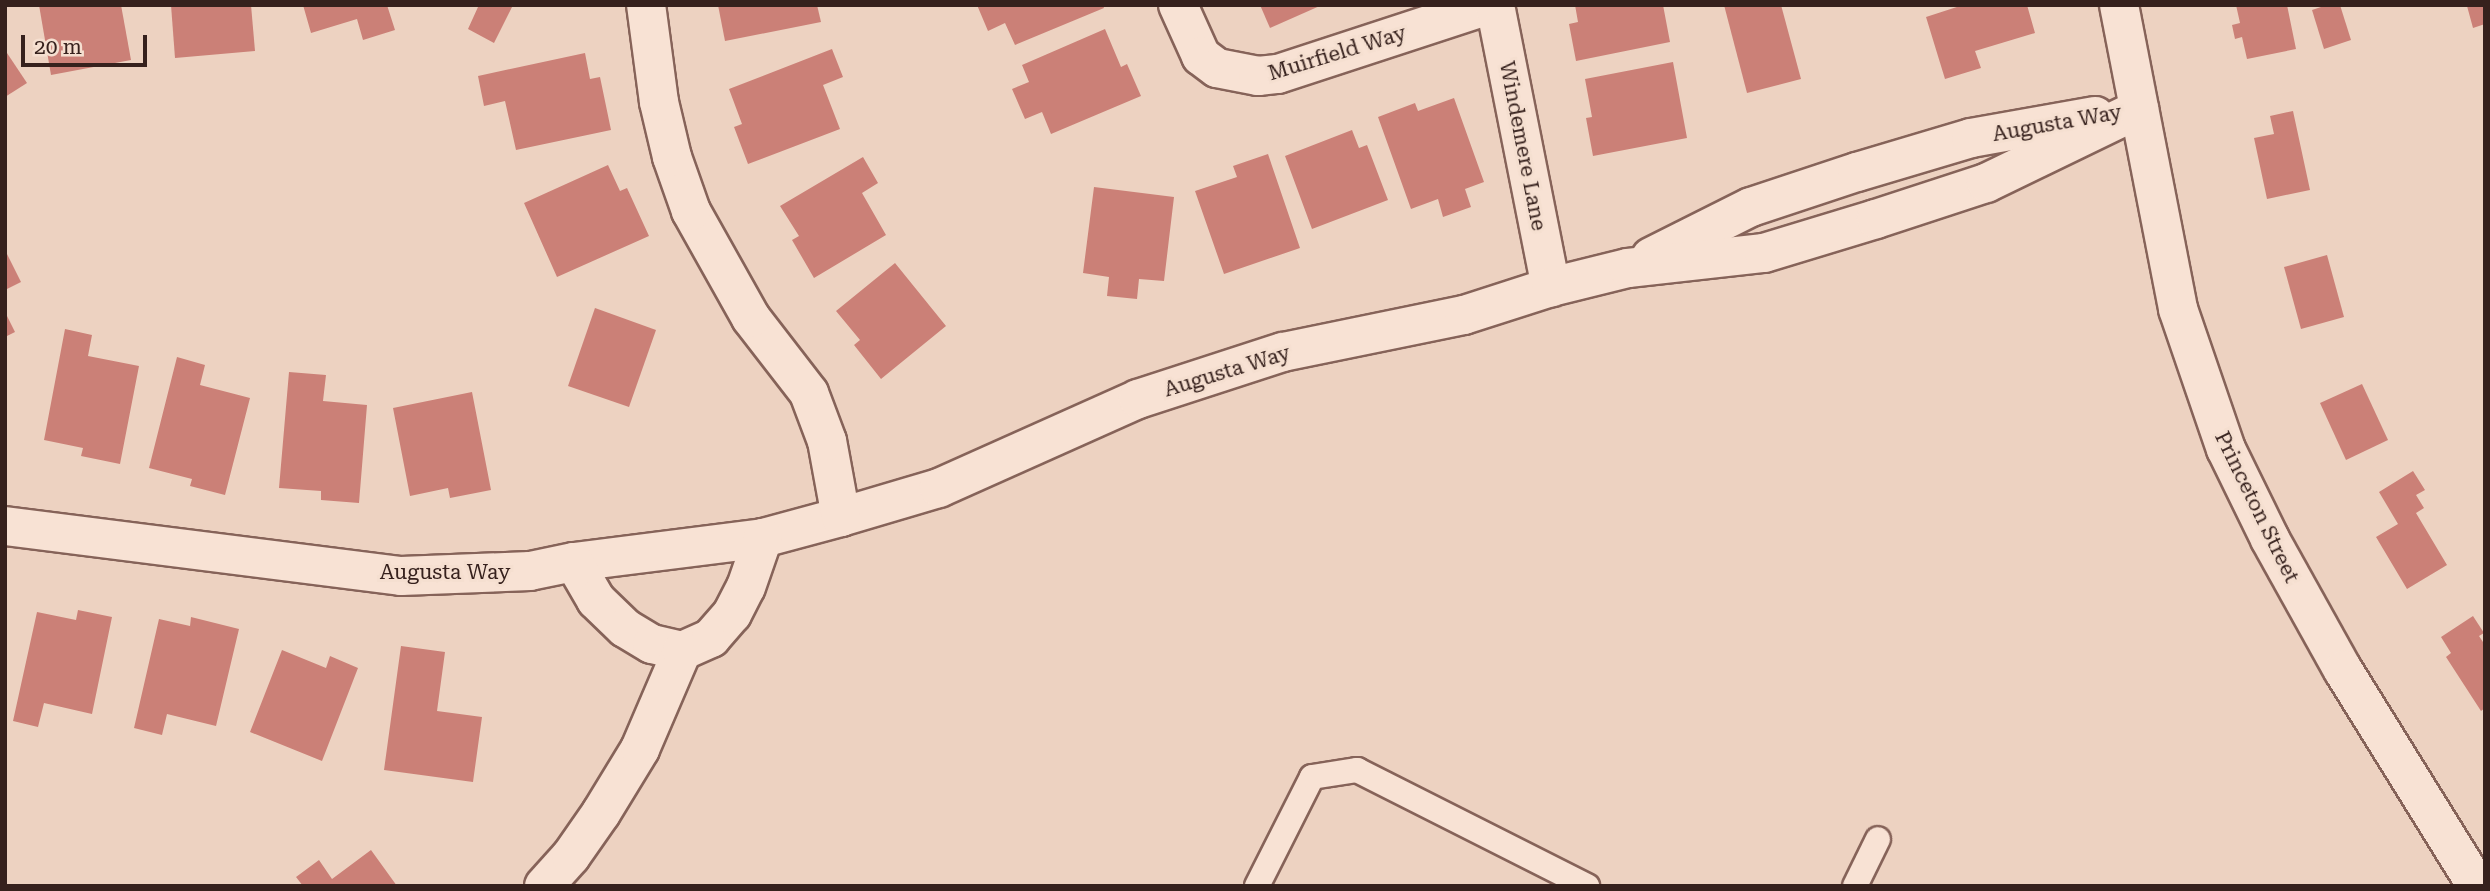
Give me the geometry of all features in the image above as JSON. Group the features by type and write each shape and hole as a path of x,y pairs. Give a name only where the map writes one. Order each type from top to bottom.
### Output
{"street":[{"path":"646,5 659,102 672,157 691,211 751,318 809,393 827,441 841,517"},
{"name":"Muirfield Way","path":"1178,5 1201,56 1217,68 1258,76 1278,74 1489,5"},
{"name":"Windemere Lane","path":"1495,5 1551,287"},
{"name":"Princeton Street","path":"2119,5 2178,309 2226,449 2270,539 2343,670 2477,886"},
{"name":"Augusta Way","path":"1628,268 1751,207 1857,172 1972,138 2139,108"},
{"name":"Augusta Way","path":"5,526 401,576 530,571 573,562 763,538 939,488 1138,399 1217,371 1283,352 1464,315 1551,287 1628,268 1764,253 1876,219 1986,183 2139,108"},
{"path":"573,562 596,600 625,628 652,644 682,651 711,638 732,614 746,587 763,538"},
{"path":"544,886 571,856 640,749 682,651"}],"lane":[{"path":"1257,886 1312,777 1357,770 1587,886"},
{"path":"1855,886 1878,839"}],"building":[{"path":"39,5 121,5 131,60 51,75"},
{"path":"171,5 251,5 255,51 175,58"},
{"path":"303,5 387,5 395,30 363,40 357,19 311,33"},
{"path":"474,5 513,5 494,43 468,29 478,7"},
{"path":"718,5 817,5 821,22 725,41"},
{"path":"977,5 1103,5 1104,8 1015,45 1005,23 988,31"},
{"path":"1260,5 1322,5 1270,28"},
{"path":"1575,5 1663,5 1670,42 1576,61 1569,24 1578,22"},
{"path":"1724,5 1781,5 1801,79 1747,93"},
{"path":"1963,5 2027,5 2035,33 1975,51 1981,68 1945,79 1926,17"},
{"path":"2236,5 2287,5 2296,49 2247,59 2242,37 2235,39 2232,25 2240,23"},
{"path":"2327,5 2340,5 2351,40 2324,49 2312,10"},
{"path":"2485,5 2485,24 2473,28 2467,6"},
{"path":"1105,29 1121,67 1127,64 1141,96 1051,134 1042,112 1025,119 1012,89 1029,82 1022,65"},
{"path":"832,49 843,77 823,85 840,129 748,164 734,127 742,124 729,89"},
{"path":"5,50 27,83 5,97"},
{"path":"585,53 590,79 600,77 611,130 516,150 505,101 484,106 478,76"},
{"path":"1673,62 1687,138 1593,156 1586,118 1592,117 1585,79"},
{"path":"1454,98 1484,182 1465,189 1471,207 1443,217 1438,199 1411,209 1378,117 1415,103 1418,111"},
{"path":"2293,111 2310,190 2267,199 2254,138 2274,134 2270,116"},
{"path":"1352,130 1359,148 1367,145 1388,200 1312,229 1285,156"},
{"path":"1268,154 1300,248 1224,274 1195,191 1237,177 1233,166"},
{"path":"863,157 878,183 862,193 886,235 814,278 792,240 799,236 780,206"},
{"path":"608,165 620,191 627,188 649,236 557,277 524,203"},
{"path":"1094,187 1174,197 1164,281 1139,279 1137,299 1107,296 1109,277 1083,273"},
{"path":"5,250 21,282 5,290"},
{"path":"2327,255 2344,317 2301,329 2284,267"},
{"path":"895,263 946,326 881,379 854,345 860,340 836,311"},
{"path":"595,308 656,330 629,407 568,386"},
{"path":"5,312 15,332 5,337"},
{"path":"65,329 92,335 88,356 139,366 120,464 81,456 83,448 44,440"},
{"path":"177,357 205,365 200,385 250,398 225,495 190,486 192,479 149,468"},
{"path":"289,372 326,375 323,401 367,405 359,503 321,500 321,491 279,488"},
{"path":"2362,384 2388,440 2346,460 2320,403"},
{"path":"472,392 491,490 450,498 448,488 410,496 393,408"},
{"path":"2413,471 2425,490 2416,495 2424,508 2416,513 2447,565 2407,589 2376,537 2398,524 2379,492"},
{"path":"78,610 112,617 92,714 44,703 38,727 13,721 37,612 76,620"},
{"path":"2473,616 2484,633 2479,636 2485,645 2485,708 2481,711 2446,657 2451,653 2441,637"},
{"path":"191,617 239,629 216,726 167,714 162,735 134,728 159,619 190,626"},
{"path":"401,646 445,652 437,711 482,717 473,782 384,770"},
{"path":"282,650 326,668 330,656 358,668 322,761 250,732"},
{"path":"371,850 397,886 303,886 296,877 319,860 332,879"}]}
